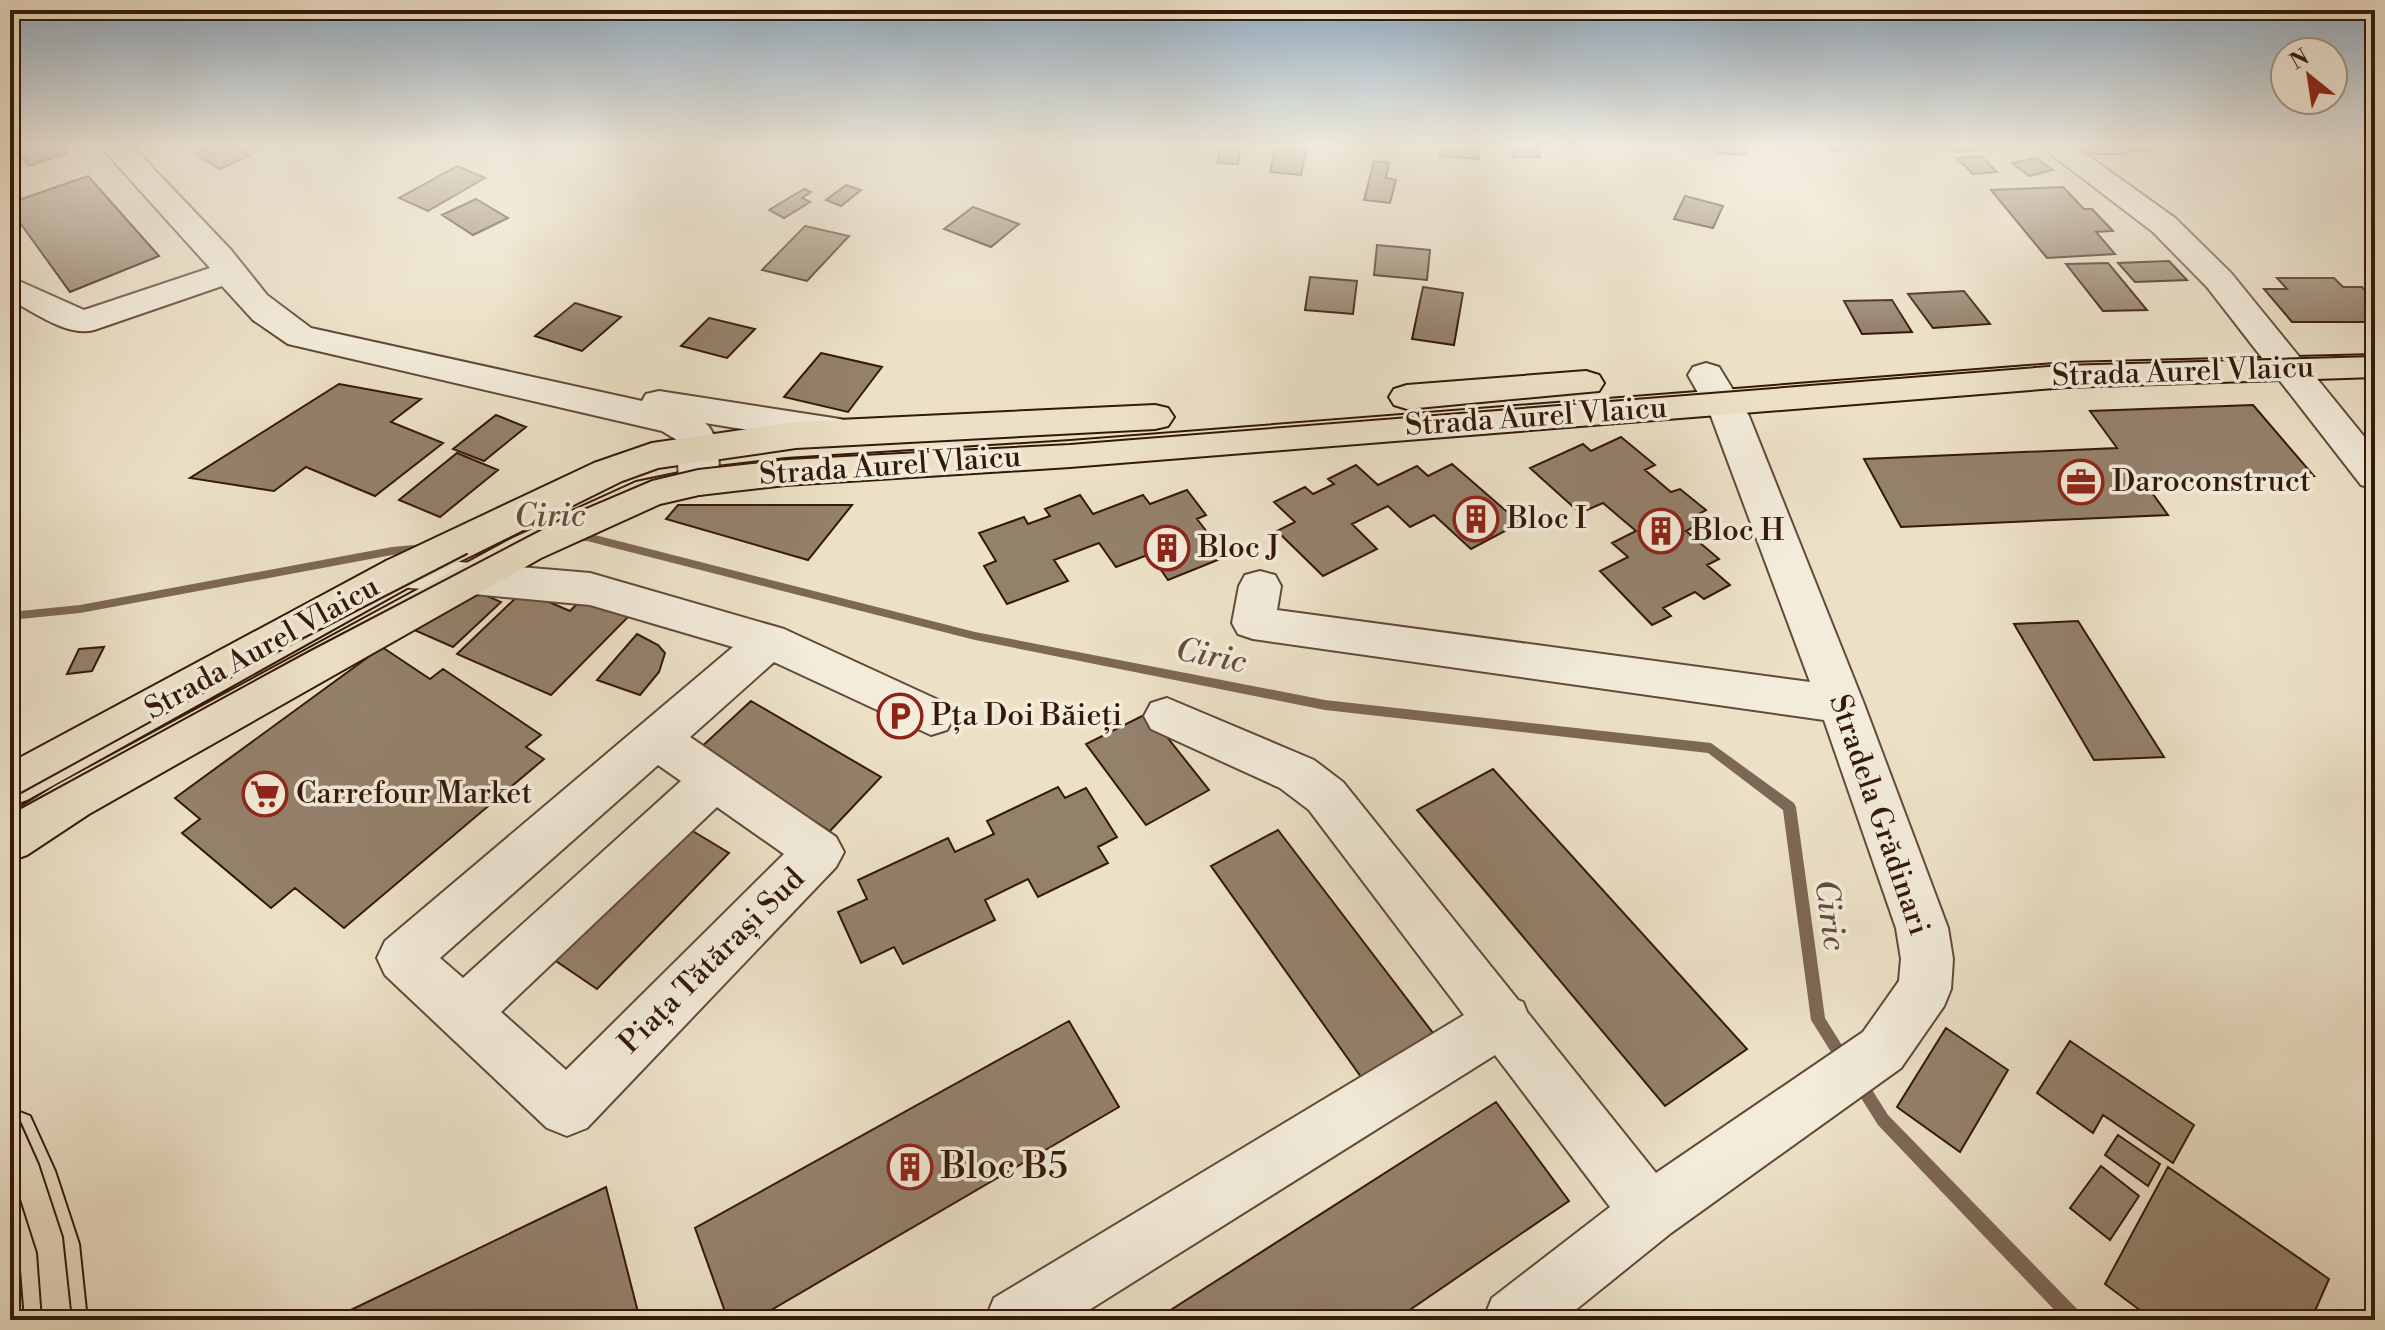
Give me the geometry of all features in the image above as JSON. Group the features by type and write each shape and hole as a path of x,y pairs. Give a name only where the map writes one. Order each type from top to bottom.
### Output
{"main road":[{"name":"Strada Aurel Vlaicu","path":"698,465 745,440 1714,389 2067,375 2278,353 2375,338"},
{"name":"Strada Aurel Vlaicu","path":"2278,353 2375,366"},
{"name":"Strada Aurel Vlaicu","path":"10,786 401,572 514,534 611,490 652,456 698,465 786,472 1070,454 1714,389"},
{"name":"Strada Aurel Vlaicu","path":"14,836 319,660 471,579 514,534"},
{"path":"10,1136 26,1171 49,1244 56,1320"}],"street":[{"name":"Strada Aurel Vlaicu","path":"171,207 280,325 300,336 674,421 696,434 698,465"},
{"path":"2139,207 2164,225 2219,280 2375,476"},
{"path":"10,287 75,319 224,265"},
{"name":"Stradela Grădinari","path":"1514,1320 1650,1212 1882,1050 1925,989 1927,959 1922,928 1841,704 1714,389"},
{"name":"Strada Aurel Vlaicu","path":"609,405 665,403 758,422 846,433"},
{"path":"609,405 638,426 643,438 611,490"},
{"path":"401,572 590,589 769,641 931,717"},
{"path":"1260,586 1253,623 1841,704"},
{"path":"714,780 461,1014 403,958 769,641"},
{"path":"1167,716 1297,774 1326,796 1504,1020 1650,1212"},
{"name":"Piața Tătărași Sud","path":"461,1014 567,1108 819,852 656,738"},
{"path":"1016,1320 1504,1020"}],"building":[{"path":"116,207 159,256 70,292 10,209"},
{"path":"459,207 490,207 508,218 473,235 442,215"},
{"path":"774,207 802,207 784,218 769,210"},
{"path":"973,207 1019,224 991,247 944,229"},
{"path":"1680,207 1723,207 1713,228 1674,219"},
{"path":"2005,207 2092,209 2113,231 2096,232 2115,254 2047,258"},
{"path":"805,226 849,236 807,281 762,270"},
{"path":"1377,245 1430,250 1427,280 1374,275"},
{"path":"2169,261 2187,280 2135,282 2118,263"},
{"path":"2108,263 2147,310 2103,311 2066,264"},
{"path":"1310,277 1357,281 1353,314 1305,310"},
{"path":"2277,278 2334,278 2343,287 2362,287 2375,302 2375,322 2292,322 2264,289 2287,289"},
{"path":"1423,287 1463,293 1454,345 1412,339"},
{"path":"1964,291 1990,324 1933,328 1908,294"},
{"path":"1892,300 1912,332 1862,334 1844,301"},
{"path":"575,303 621,317 582,351 535,336"},
{"path":"709,318 755,329 727,358 681,346"},
{"path":"821,353 882,367 848,412 784,397"},
{"path":"339,384 421,399 391,422 443,443 375,496 306,467 274,491 190,478"},
{"path":"2253,405 2314,476 2145,483 2168,515 1901,527 1864,459 2117,448 2090,411"},
{"path":"496,415 526,427 484,461 453,449"},
{"name":"Bloc H","path":"1621,437 1655,465 1645,470 1671,492 1680,489 1706,510 1690,519 1697,525 1686,531 1719,559 1707,565 1730,585 1704,599 1695,592 1663,608 1671,616 1652,625 1600,571 1628,557 1612,543 1636,531 1603,503 1580,513 1530,468 1583,444 1591,451"},
{"path":"457,453 498,470 440,517 399,500"},
{"name":"Bloc I","path":"1452,464 1520,523 1471,549 1434,515 1410,527 1388,506 1352,524 1377,549 1323,576 1277,531 1295,522 1274,502 1305,487 1313,494 1334,484 1328,479 1356,465 1378,485 1417,466 1428,476"},
{"name":"Bloc J","path":"1187,490 1206,515 1197,519 1214,541 1223,537 1235,553 1168,580 1150,554 1116,567 1099,543 1054,560 1068,581 1007,604 984,566 996,561 979,533 1024,517 1028,524 1050,516 1045,509 1080,495 1093,514 1143,495 1150,504"},
{"path":"678,505 852,505 808,560 666,519"},
{"path":"473,590 501,602 453,647 405,626"},
{"path":"523,591 570,611 587,594 633,612 551,695 457,654"},
{"path":"2078,621 2164,757 2094,760 2014,624"},
{"path":"637,634 658,645 665,653 659,672 640,695 597,680"},
{"path":"104,647 92,671 67,674 79,649"},
{"path":"382,647 430,679 443,669 541,735 526,747 544,759 344,928 295,888 271,908 182,833 200,819 175,798"},
{"path":"751,701 881,777 830,831 698,750"},
{"path":"1148,713 1209,790 1146,825 1086,744"},
{"path":"1493,769 1747,1049 1665,1106 1417,810"},
{"path":"1058,787 1065,798 1086,788 1117,837 1098,847 1108,863 1038,897 1028,879 985,900 995,920 903,964 894,947 861,963 838,912 867,899 858,880 948,838 955,852 994,834 987,821"},
{"path":"686,827 729,853 597,989 553,959"},
{"path":"1278,830 1433,1033 1361,1077 1211,866"},
{"name":"Bloc B5","path":"1069,1021 1119,1107 754,1320 728,1320 695,1228"},
{"path":"1946,1028 2008,1070 1960,1152 1897,1107"},
{"path":"2070,1041 2194,1125 2173,1163 2103,1115 2093,1133 2037,1093"},
{"path":"1496,1102 1569,1201 1395,1320 1155,1320"},
{"path":"2118,1135 2160,1164 2148,1186 2105,1155"},
{"path":"2101,1166 2139,1196 2110,1240 2070,1208"},
{"path":"2168,1167 2329,1279 2311,1320 2153,1320 2105,1284"},
{"path":"606,1187 640,1320 330,1320"}],"waterway":[{"name":"Ciric","path":"571,538 587,537 975,636 1325,705 1711,748 1789,807 1818,1020 1846,1063"},
{"name":"Ciric","path":"479,545 521,542"},
{"name":"Ciric","path":"10,616 80,609 392,551 425,548"},
{"name":"Ciric","path":"1859,1082 1883,1120 2076,1320"}],"tram line":[{"path":"10,814 309,651 565,517 652,480 698,469 788,459 1070,444 2061,365 2375,356"},
{"path":"10,799 296,642 467,554"},
{"path":"10,1099 39,1164 63,1237 72,1320"},
{"path":"10,1168 37,1253 42,1320"}],"place":[{"name":"Daroconstruct","path":"2081,482"},
{"name":"Bloc I","path":"1476,519"},
{"name":"Bloc H","path":"1661,531"},
{"name":"Bloc J","path":"1167,548"},
{"name":"Pța Doi Băieți","path":"900,716"},
{"name":"Carrefour Market","path":"265,794"},
{"name":"Bloc B5","path":"910,1167"}]}
